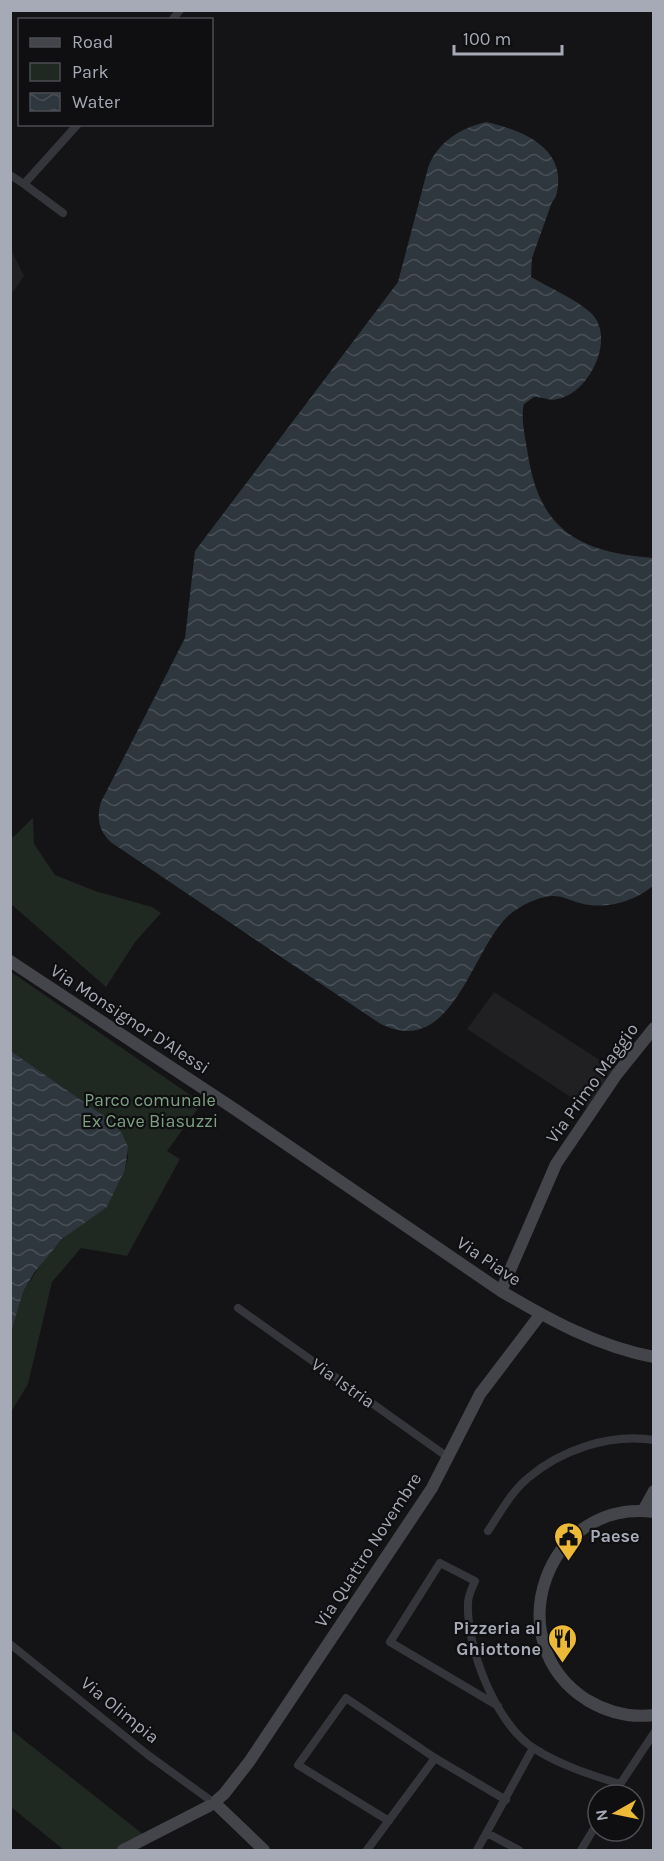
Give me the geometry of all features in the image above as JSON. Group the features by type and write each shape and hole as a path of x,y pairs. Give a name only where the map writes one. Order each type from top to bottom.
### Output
{"main road":[{"name":"Via Monsignor D'Alessi","path":"10,962 319,1166"},
{"name":"Via Primo Maggio","path":"501,1291 556,1164 617,1074 654,1028"},
{"name":"Via Piave","path":"319,1166 501,1291 540,1315 619,1348 654,1357"},
{"name":"Via Quattro Novembre","path":"123,1851 214,1803 249,1762 449,1458 480,1394 540,1315"},
{"path":"654,1491 648,1511 607,1516 590,1524 568,1541 552,1563 544,1580 539,1616 546,1652 566,1683 579,1695 612,1711 630,1715 654,1715"},
{"name":"Via Olimpia","path":"214,1803 264,1851"}],"street":[{"path":"24,184 76,126"},
{"path":"10,175 63,213"},
{"name":"Via Istria","path":"238,1308 449,1458"},
{"path":"488,1531 510,1497 527,1479 559,1456 596,1443 627,1438 654,1440"},
{"path":"498,1706 390,1642 440,1563 475,1581 468,1602 470,1633 479,1666 505,1719 534,1748 568,1766 617,1783"},
{"name":"Via Olimpia","path":"10,1644 148,1755 214,1803"},
{"path":"388,1821 298,1765 346,1698 435,1758 506,1800"},
{"path":"621,1783 654,1733"},
{"path":"477,1851 534,1748"},
{"path":"643,1749 654,1755"},
{"path":"367,1851 435,1758"},
{"path":"487,1833 519,1851"}],"shaded area":[{"path":"10,248 24,276 11,295 10,295"},
{"path":"494,992 617,1071 589,1109 467,1029"}],"green space":[{"path":"33,818 34,844 55,875 95,891 152,907 161,913 135,942 106,987 11,904 11,839"},
{"name":"Parco comunale Ex Cave Biasuzzi","path":"11,972 202,1103 167,1151 180,1159 127,1256 81,1248 52,1282 28,1384 11,1412 11,1332 23,1292 47,1255 74,1228 107,1207 125,1170 128,1157 125,1139 114,1123 11,1051"},
{"path":"10,1729 144,1835 117,1850 64,1850 11,1807"}],"water":[{"path":"486,122 524,134 536,141 553,159 557,171 557,192 532,258 531,277 584,307 597,322 601,334 601,346 597,359 584,383 564,397 551,400 534,397 524,404 524,429 528,455 542,503 554,520 568,533 585,543 627,555 653,558 653,886 628,900 609,905 590,905 554,896 523,905 508,916 495,932 457,997 442,1015 425,1027 404,1031 379,1023 112,843 101,829 99,814 101,802 185,638 195,551 398,282 428,168 437,151 459,132"},
{"path":"11,1051 114,1123 128,1147 125,1170 107,1207 62,1239 34,1273 23,1292 11,1332"}],"place":[{"name":"Paese","path":"569,1562"},
{"name":"Pizzeria al Ghiottone","path":"562,1664"}]}
